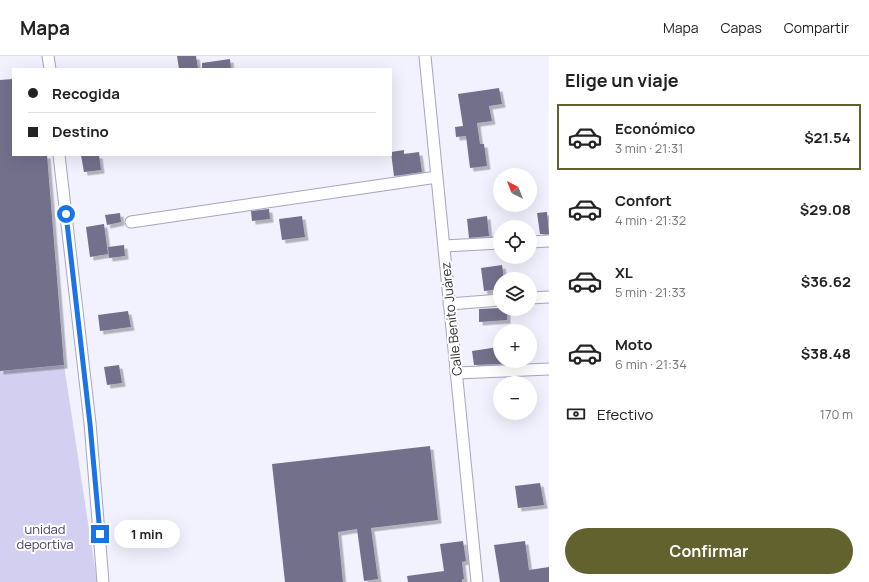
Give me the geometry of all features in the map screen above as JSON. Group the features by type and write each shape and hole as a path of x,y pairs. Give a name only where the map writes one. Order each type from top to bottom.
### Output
{"street":[{"path":"48,56 50,68"},
{"name":"Calle Benito Juárez","path":"425,56 477,582"},
{"path":"60,156 90,424 103,582"},
{"path":"131,222 437,177"},
{"path":"537,242 549,241"},
{"path":"444,246 493,243"},
{"path":"537,297 549,296"},
{"path":"449,304 493,301"},
{"path":"456,374 549,370"}],"green space":[{"name":"unidad deportiva","path":"64,365 97,582 0,582 0,371"}],"building":[{"path":"177,56 196,56 198,68 179,68"},
{"path":"230,59 231,68 202,68 202,63"},
{"path":"12,79 12,156 47,156 64,365 0,371 0,80"},
{"path":"499,88 502,104 489,106 492,121 477,123 480,144 484,144 487,166 470,168 466,136 456,137 455,127 463,126 458,94"},
{"path":"404,150 404,154 419,152 422,172 394,176 392,152"},
{"path":"81,156 99,156 101,170 84,172"},
{"path":"269,209 270,219 252,221 251,211"},
{"path":"547,212 549,234 540,234 537,213"},
{"path":"120,213 121,222 107,225 105,215"},
{"path":"302,216 305,237 282,240 279,219"},
{"path":"487,216 489,236 469,238 467,219"},
{"path":"104,224 108,254 90,257 86,227"},
{"path":"124,245 125,256 109,258 108,247"},
{"path":"502,265 503,272 493,272 493,290 484,291 481,268"},
{"path":"493,308 493,316 507,316 507,320 479,322 479,309"},
{"path":"128,311 131,327 100,331 98,315"},
{"path":"493,348 493,364 474,365 472,351"},
{"path":"119,365 122,383 107,385 104,367"},
{"path":"430,446 438,520 371,528 378,579 364,581 357,529 338,532 343,582 285,582 272,464"},
{"path":"540,483 544,505 518,508 515,486"},
{"path":"463,541 466,561 462,562 464,579 462,579 462,582 408,582 407,576 444,571 440,544"},
{"path":"525,541 529,570 549,567 549,582 500,582 494,545"}],"route":[{"path":"66,214 90,424 100,534"}]}
